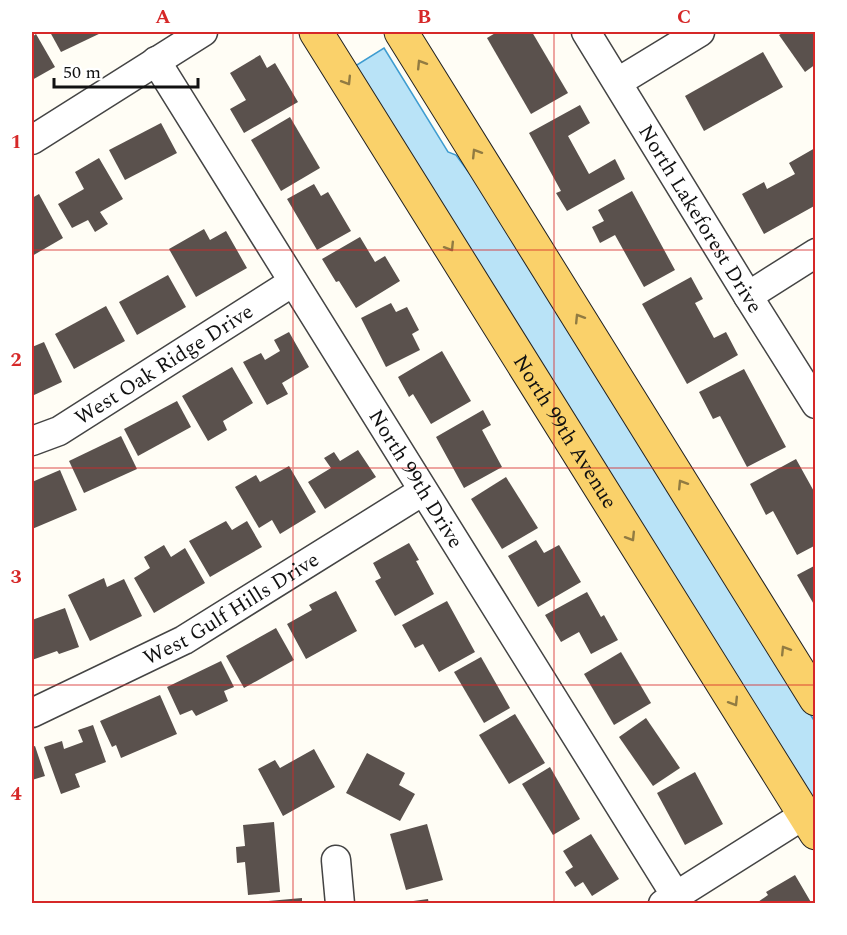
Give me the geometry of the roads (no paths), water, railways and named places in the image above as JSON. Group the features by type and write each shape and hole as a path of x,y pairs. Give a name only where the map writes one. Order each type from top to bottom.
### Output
{"main road":[{"name":"North 99th Avenue","path":"316,32 810,824"},
{"path":"401,32 816,699"}],"street":[{"path":"32,140 203,32"},
{"name":"North Lakeforest Drive","path":"586,32 816,404"},
{"path":"618,82 700,32"},
{"name":"North 99th Drive","path":"156,61 423,491 669,900"},
{"path":"748,296 816,253"},
{"name":"West Oak Ridge Drive","path":"32,441 59,431 293,282"},
{"name":"West Gulf Hills Drive","path":"32,713 184,640 423,491"},
{"path":"669,900 810,824"},
{"path":"336,860 340,903"}],"water":[{"path":"384,48 448,152 456,155 509,227 815,722 815,813 352,68"}]}
